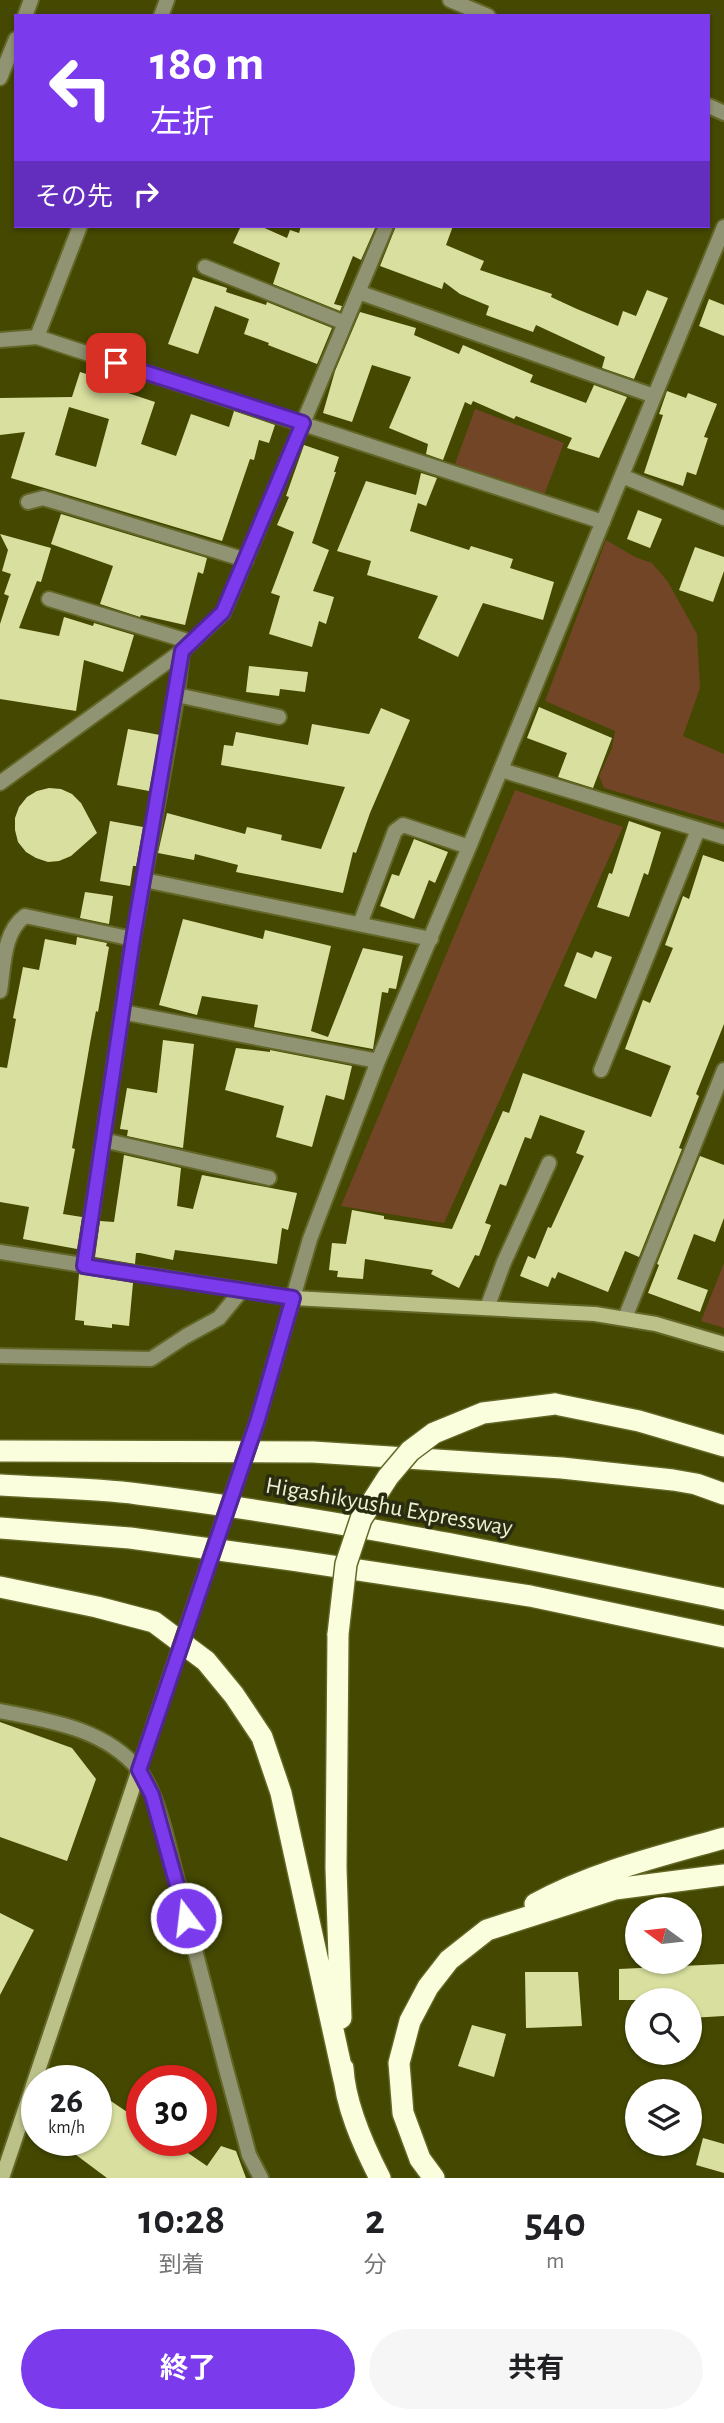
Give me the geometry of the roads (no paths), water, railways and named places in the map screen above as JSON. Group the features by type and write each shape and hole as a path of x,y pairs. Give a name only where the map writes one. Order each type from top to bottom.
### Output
{"highway":[{"path":"344,2080 337,1868 338,1634 346,1564 361,1519 410,1451 434,1433 483,1413 555,1404 639,1421 724,1446"},
{"path":"0,1451 313,1452 562,1468 673,1480 696,1484 724,1494"},
{"name":"Higashikyushu Expressway","path":"0,1485 135,1493 303,1518 509,1554 724,1599"},
{"path":"0,1528 130,1538 306,1562 530,1596 724,1637"},
{"path":"0,1587 97,1606 154,1622 206,1661 234,1695 261,1737 281,1793 344,2080 356,2125 380,2178"},
{"path":"434,2178 420,2159 403,2113 400,2063 410,2021 428,1987 449,1960 487,1930 565,1888 724,1838"},
{"path":"487,1930 615,1889 724,1875"}],"street":[{"path":"450,0 480,11"},
{"path":"0,78 14,44"},
{"path":"2,2178 258,1419 310,1239 378,1061 431,939 724,227"},
{"path":"37,337 79,228"},
{"path":"0,783 187,647 223,612 385,228"},
{"path":"205,267 345,323"},
{"path":"358,292 654,396"},
{"path":"0,340 37,337 603,522"},
{"path":"622,476 724,518"},
{"path":"28,502 43,498 246,560"},
{"path":"49,599 187,647"},
{"path":"84,1266 133,939 187,647"},
{"path":"177,695 279,717"},
{"path":"501,769 724,837"},
{"path":"360,925 395,831 403,825 469,847"},
{"path":"601,1070 698,830"},
{"path":"144,880 431,939"},
{"path":"0,991 9,938 14,924 26,916 133,939"},
{"path":"122,1012 378,1061"},
{"path":"625,1318 724,1070"},
{"path":"103,1140 268,1178"},
{"path":"486,1308 549,1163"},
{"path":"0,1252 293,1298 625,1318 656,1324 724,1345"},
{"path":"0,1356 151,1359 219,1318 242,1290"},
{"path":"0,1711 63,1723 90,1734 112,1746 139,1770 152,1795 167,1843 249,2155 261,2178"}]}
